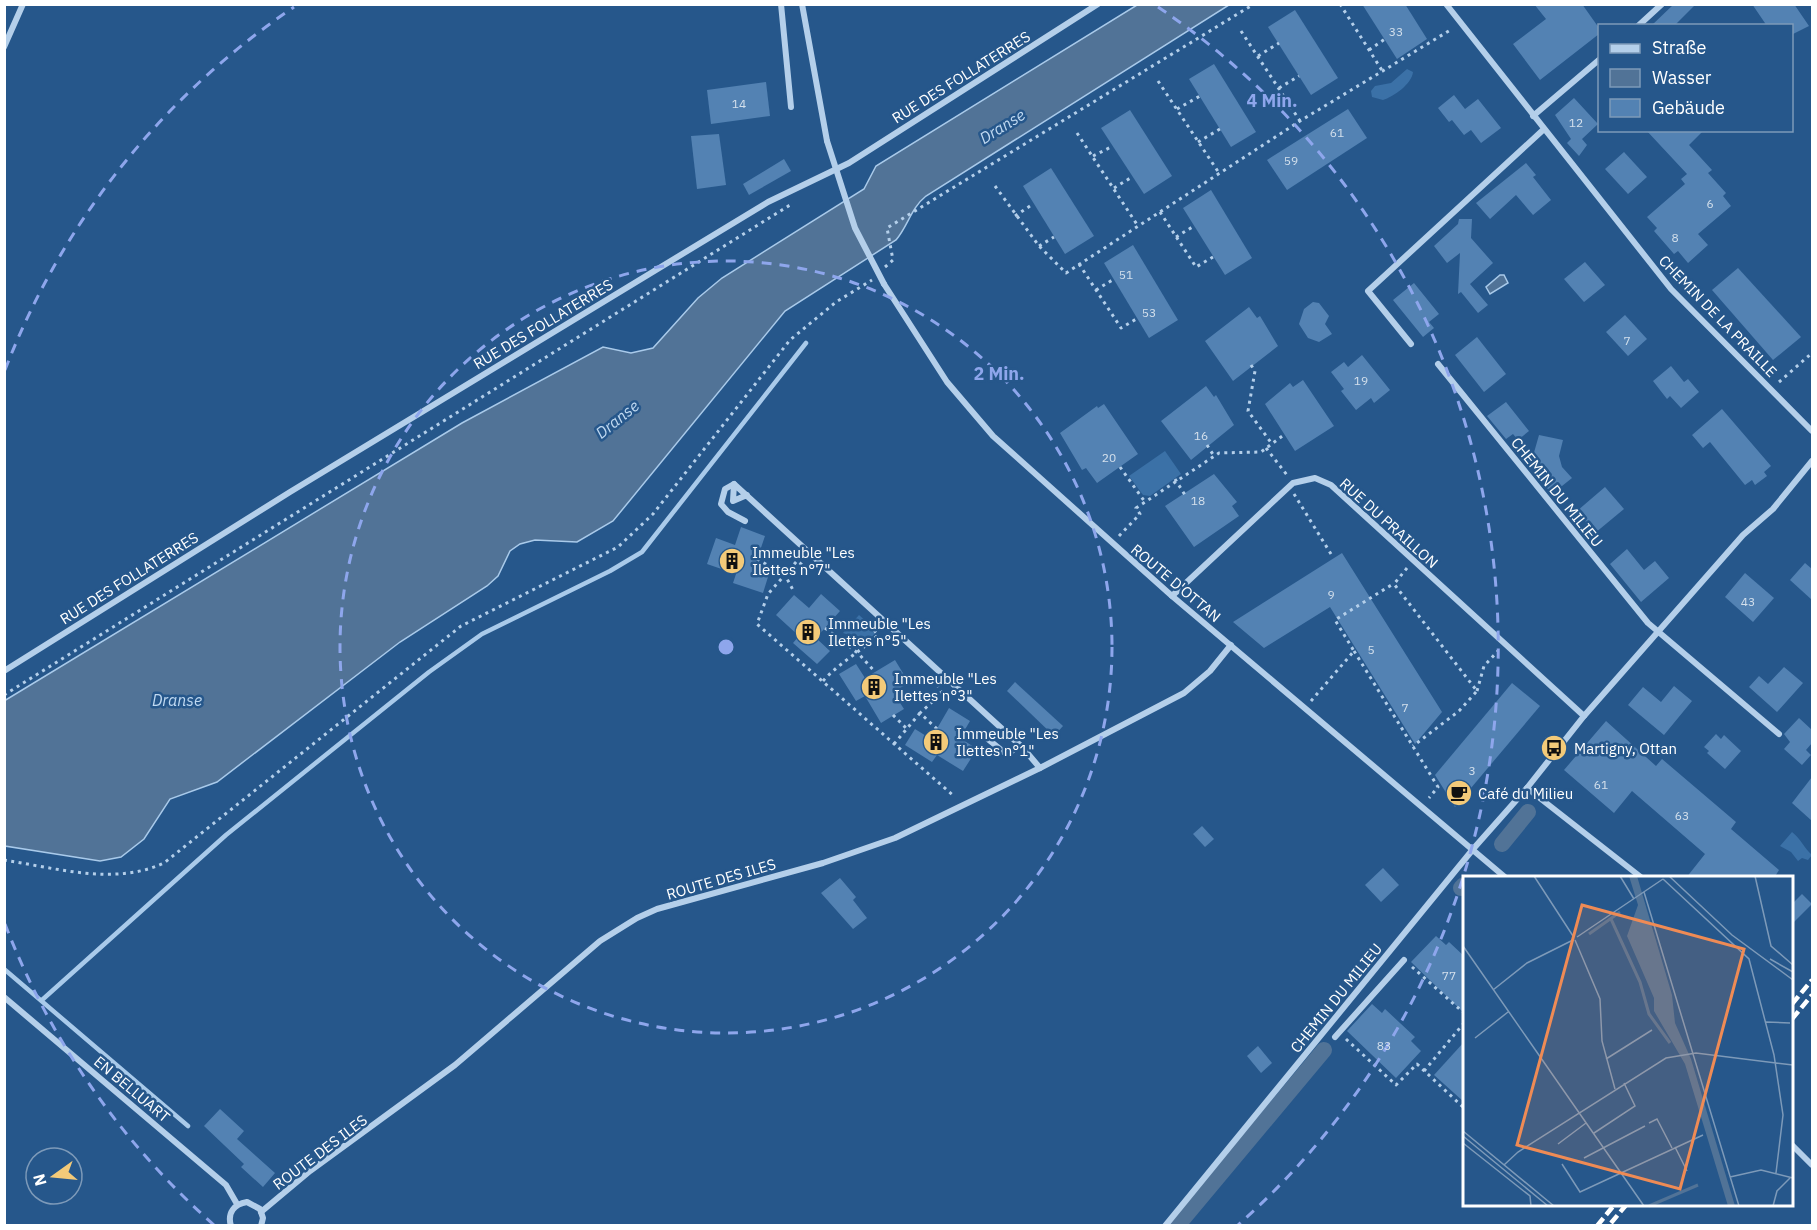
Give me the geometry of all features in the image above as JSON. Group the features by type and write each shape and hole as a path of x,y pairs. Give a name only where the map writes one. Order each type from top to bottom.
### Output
{"street":[{"path":"4,47 23,4"},
{"path":"781,4 791,106"},
{"name":"ROUTE D'OTTAN","path":"802,4 812,74 827,141 843,197 874,267 947,382 993,436 1112,544 1474,848 1504,876"},
{"name":"RUE DES FOLLATERRES","path":"4,671 290,492 768,202 849,162 1098,4"},
{"name":"CHEMIN DE LA PRAILLE","path":"1446,4 1543,130 1671,289 1812,431"},
{"path":"1640,24 1662,4"},
{"path":"1533,116 1598,60"},
{"path":"1411,344 1368,291 1543,130"},
{"name":"CHEMIN DU MILIEU","path":"1438,364 1648,623 1779,734"},
{"name":"CHEMIN DU MILIEU","path":"1165,1226 1584,716 1743,535 1773,509 1812,461"},
{"name":"RUE DU PRAILLON","path":"1291,485 1315,478 1331,485 1584,716"},
{"path":"734,484 733,501 747,495"},
{"path":"734,484 1019,744 1036,760 1040,768"},
{"path":"734,484 725,489 721,504 728,512 745,520"},
{"path":"1172,596 1291,485"},
{"name":"ROUTE DES ILES","path":"261,1212 310,1171 442,1075 587,951 629,922 657,909 823,863 886,842 1040,768 1184,693 1210,671 1231,645"},
{"path":"984,736 1005,753 1012,751 1019,744"},
{"path":"1527,788 1639,876"},
{"path":"1335,1037 1404,960"},
{"name":"EN BELLUART","path":"4,997 226,1185 237,1204"},
{"path":"1793,1147 1812,1165"},
{"path":"231,1226 230,1215 237,1204 251,1203 261,1212 261,1226"}],"path":[{"path":"881,271 893,260 887,228 1254,4"},
{"path":"1340,4 1383,72"},
{"path":"995,186 1039,246 1066,273 1300,121 1462,24"},
{"path":"1241,31 1300,121"},
{"path":"1369,50 1385,39"},
{"path":"1258,56 1279,43"},
{"path":"1279,88 1299,76"},
{"path":"1158,81 1219,173"},
{"path":"1177,109 1200,96"},
{"path":"1198,142 1220,129"},
{"path":"1077,133 1137,226"},
{"path":"1093,156 1113,146"},
{"path":"1114,188 1132,177"},
{"path":"4,695 800,199"},
{"path":"1016,216 1033,204"},
{"path":"1160,212 1196,267 1213,257"},
{"path":"1176,237 1194,226"},
{"path":"1039,246 1054,237"},
{"path":"1079,264 1121,328 1138,318"},
{"path":"4,860 120,875 150,870 164,863 461,626 596,560 629,539 653,514 790,340 836,302 875,277"},
{"path":"1096,290 1114,279"},
{"path":"1770,389 1812,353"},
{"path":"1251,365 1255,371 1248,411 1272,444"},
{"path":"1112,544 1140,514 1136,508 1176,480 1219,453 1261,452 1285,434"},
{"path":"1207,445 1214,456"},
{"path":"1266,448 1291,485 1331,554"},
{"path":"1120,467 1145,502"},
{"path":"1176,480 1185,495"},
{"path":"1145,502 1146,496"},
{"path":"757,559 785,575 793,590"},
{"path":"812,571 797,561 768,594 757,624 959,801"},
{"path":"1413,561 1394,584 1335,620 1438,788 1430,798"},
{"path":"1394,584 1477,691"},
{"path":"823,681 835,667 859,654 878,635 867,621"},
{"path":"825,628 859,654 874,672"},
{"path":"1413,746 1459,711 1477,691 1484,666 1503,644"},
{"path":"1307,708 1354,651"},
{"path":"894,744 920,713 942,693 935,680"},
{"path":"920,713 937,729"},
{"path":"893,716 908,729"},
{"path":"1404,960 1463,1012"},
{"path":"1424,1071 1463,1024"},
{"path":"1335,1037 1341,1034 1396,1085 1417,1064 1463,1107"}],"shaded area":[{"path":"1407,69 1413,72 1412,77 1401,89 1383,100 1372,97 1371,91 1375,86 1391,83"},
{"path":"1165,451 1181,474 1150,496 1143,495 1129,476"},
{"path":"859,615 877,631 868,641 843,633"},
{"path":"1792,832 1812,855 1808,860 1802,858 1798,861 1791,852 1780,846"}],"water":[{"name":"Dranse","path":"1137,5 1229,5 926,196 917,206 896,240 785,311 613,521 577,542 535,540 520,544 510,551 498,576 487,586 400,642 217,782 170,799 144,839 121,857 100,861 5,846 4,701 462,423 603,347 631,353 653,348 698,298 722,278 864,189 876,166"},
{"path":"1500,275 1504,275 1508,283 1490,294 1486,287"}],"building":[{"path":"1362,4 1405,4 1427,39 1397,59"},
{"path":"1534,4 1582,4 1598,27 1598,35 1540,80 1513,44 1546,19"},
{"path":"1674,4 1696,4 1676,24 1653,24"},
{"path":"1752,4 1794,4 1809,26 1793,34 1793,24 1766,24"},
{"path":"1295,10 1338,78 1311,95 1268,27"},
{"path":"1214,64 1256,132 1231,147 1189,79"},
{"path":"766,82 770,116 711,124 707,90"},
{"path":"1454,95 1465,109 1478,99 1501,128 1481,143 1471,130 1464,135 1438,108"},
{"path":"1574,98 1598,124 1582,139 1587,145 1579,156 1567,143 1571,139 1555,115"},
{"path":"1348,109 1367,138 1287,190 1267,160"},
{"path":"1130,110 1172,176 1144,194 1101,128"},
{"path":"1648,132 1702,132 1689,145 1712,170 1708,173 1726,193 1723,196 1731,206 1698,234 1708,245 1688,263 1678,251 1674,254 1654,231 1657,228 1647,217 1685,184 1681,179 1687,174"},
{"path":"719,134 726,185 697,189 691,136"},
{"path":"1624,152 1647,177 1628,194 1605,169"},
{"path":"784,159 791,171 749,195 743,184"},
{"path":"1526,163 1536,175 1533,177 1551,200 1533,215 1516,195 1490,219 1476,203"},
{"path":"1051,168 1094,236 1065,254 1023,186"},
{"path":"1211,190 1252,258 1225,275 1183,208"},
{"path":"1459,219 1472,219 1471,238 1493,263 1470,284 1488,305 1478,313 1461,292 1458,294 1460,253 1447,263 1434,246 1458,224"},
{"path":"1133,245 1178,320 1149,338 1104,263"},
{"path":"1585,262 1605,285 1584,302 1564,279"},
{"path":"1738,268 1801,337 1773,360 1712,290"},
{"path":"1414,283 1439,314 1429,322 1434,328 1423,337 1393,300"},
{"path":"1313,302 1319,303 1329,316 1325,324 1332,334 1319,342 1308,338 1299,324 1304,309"},
{"path":"1249,307 1257,318 1260,316 1278,346 1233,381 1205,341"},
{"path":"1625,315 1647,339 1628,356 1606,332"},
{"path":"1477,337 1506,374 1484,392 1455,355"},
{"path":"1362,355 1390,390 1374,403 1371,398 1356,410 1341,391 1344,389 1331,372 1344,362 1348,367"},
{"path":"1671,366 1684,382 1688,379 1699,392 1681,408 1670,396 1667,399 1653,381"},
{"path":"1303,380 1334,426 1295,451 1265,404 1290,383 1293,387"},
{"path":"1206,386 1214,397 1216,395 1234,425 1191,460 1161,421"},
{"path":"1506,402 1529,431 1518,440 1513,434 1506,439 1487,416"},
{"path":"1104,404 1138,454 1097,483 1086,468 1082,470 1060,433 1097,406 1098,408"},
{"path":"1722,409 1771,466 1764,472 1767,476 1755,485 1752,480 1745,485 1710,442 1703,448 1692,435"},
{"path":"1539,435 1563,440 1559,456 1562,467 1572,478 1552,494 1536,475 1533,456"},
{"path":"1214,474 1237,502 1232,506 1239,516 1194,547 1165,506"},
{"path":"1605,487 1624,509 1595,533 1577,511"},
{"name":"Immeuble \"Les Ilettes n°7\"","path":"741,527 765,536 753,571 768,577 763,593 733,583 736,574 707,564 716,538 735,545"},
{"path":"1627,549 1644,570 1655,561 1669,578 1641,602 1610,564"},
{"path":"1342,553 1442,712 1415,744 1330,607 1264,648 1233,622"},
{"path":"1805,563 1812,569 1812,600 1790,580"},
{"path":"1745,573 1774,598 1753,622 1725,597"},
{"name":"Immeuble \"Les Ilettes n°5\"","path":"821,594 840,611 816,638 830,651 817,664 793,643 799,636 776,615 794,595 809,608"},
{"name":"Immeuble \"Les Ilettes n°3\"","path":"895,660 909,683 893,692 904,709 881,723 865,696 856,701 839,674 856,664 865,678"},
{"path":"1784,667 1803,683 1777,712 1749,687 1759,676 1768,684"},
{"path":"1015,682 1063,726 1054,736 1007,691"},
{"path":"1512,683 1540,706 1455,807 1435,775"},
{"path":"1674,686 1692,701 1664,735 1628,705 1643,687 1661,702"},
{"name":"Immeuble \"Les Ilettes n°1\"","path":"949,708 970,721 960,738 977,749 963,771 937,755 932,762 905,745 915,729 931,739"},
{"path":"1799,718 1812,730 1812,743 1806,750 1811,755 1802,765 1784,749 1790,742 1784,734"},
{"path":"1606,721 1656,766 1662,759 1736,822 1731,829 1779,870 1775,876 1688,876 1705,854 1632,791 1614,813 1564,770"},
{"path":"1716,734 1721,739 1724,735 1741,751 1725,769 1707,753 1709,751 1704,747"},
{"path":"1812,777 1812,821 1792,803"},
{"path":"1202,826 1214,839 1205,847 1193,834"},
{"path":"1383,868 1399,885 1381,902 1365,885"},
{"path":"840,878 856,897 853,900 867,918 853,929 821,893"},
{"path":"1802,894 1812,904 1793,923 1793,903"},
{"path":"1436,936 1446,945 1449,942 1463,955 1463,1012 1411,962"},
{"path":"1372,1004 1382,1013 1385,1009 1415,1037 1411,1041 1421,1051 1396,1078 1347,1031"},
{"path":"1463,1043 1463,1101 1434,1075"},
{"path":"1258,1046 1272,1063 1261,1073 1247,1056"},
{"path":"220,1109 244,1131 237,1139 275,1173 263,1187 241,1167 244,1164 204,1126"}],"waterway":[{"path":"42,1000 226,835 429,672 482,634 610,571 642,552 806,343"},
{"path":"1502,844 1528,812"},
{"path":"4,969 188,1126"},
{"path":"1177,1226 1324,1050"}],"railway":[{"path":"1793,1003 1812,980"},
{"path":"1793,1018 1812,995"},
{"path":"1597,1226 1613,1206"},
{"path":"1611,1223 1625,1206"}],"place":[{"name":"Immeuble \"Les Ilettes n°7\"","path":"732,561"},
{"name":"Immeuble \"Les Ilettes n°5\"","path":"808,632"},
{"name":"Immeuble \"Les Ilettes n°3\"","path":"874,687"},
{"name":"Immeuble \"Les Ilettes n°1\"","path":"936,742"},
{"name":"Martigny, Ottan","path":"1554,748"},
{"name":"Café du Milieu","path":"1459,793"}]}
